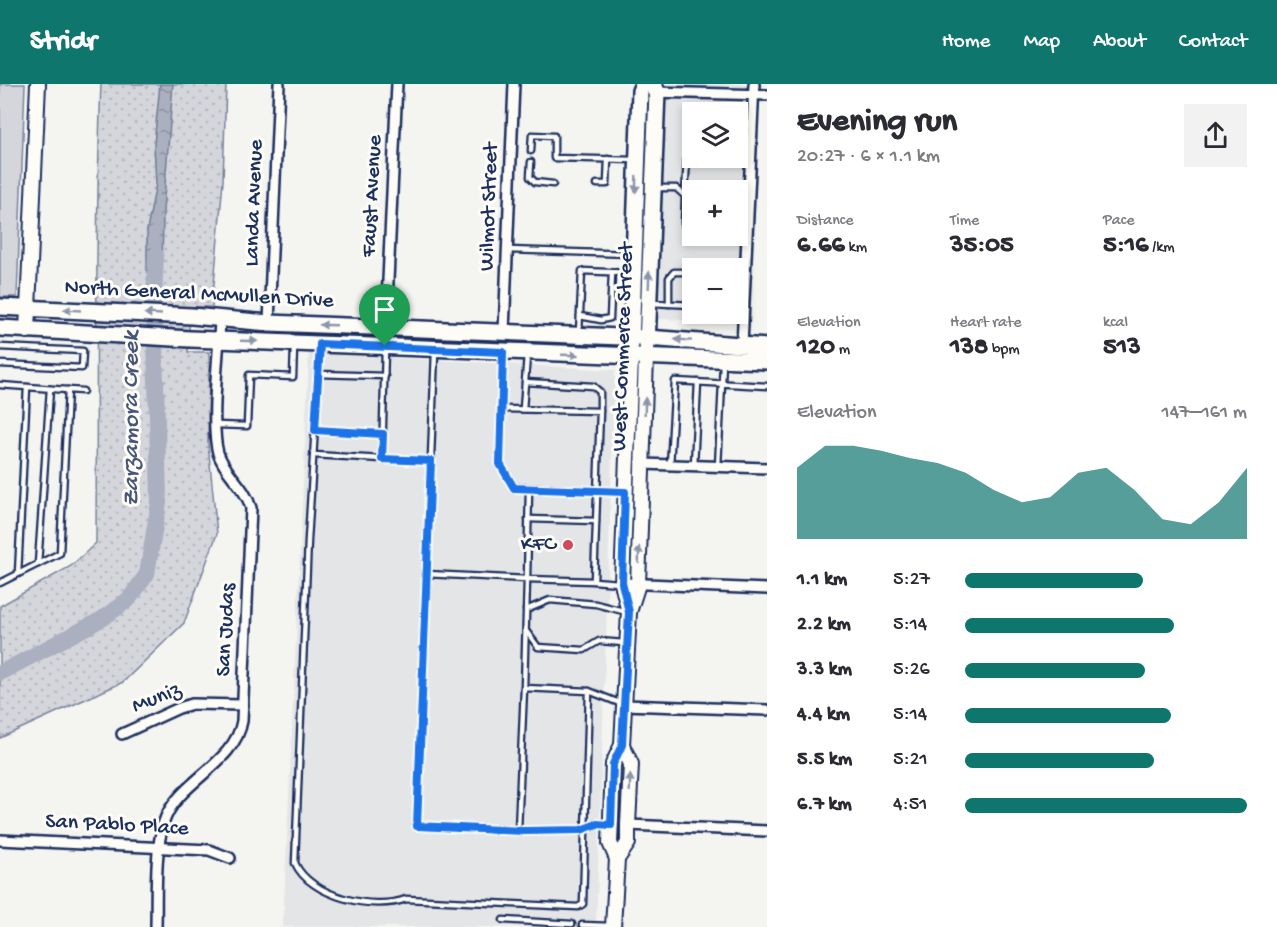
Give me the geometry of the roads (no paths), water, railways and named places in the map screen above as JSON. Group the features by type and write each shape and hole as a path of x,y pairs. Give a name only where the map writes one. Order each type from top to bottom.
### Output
{"main road":[{"path":"27,331 38,84"},
{"name":"West Commerce Street","path":"629,612 622,583 641,88"},
{"name":"West Commerce Street","path":"613,926 617,859 610,843 613,764 622,745 629,612 638,584 656,88"},
{"name":"North General McMullen Drive","path":"0,307 192,316 269,323 647,338 767,347"},
{"name":"North General McMullen Drive","path":"0,328 113,336 767,361"},
{"name":"West Commerce Street","path":"617,859 628,843 631,764 622,745"}],"street":[{"name":"Landa Avenue","path":"269,323 279,84"},
{"name":"Faust Avenue","path":"385,346 398,84"},
{"name":"Wilmot Street","path":"504,332 514,84"},
{"path":"748,217 754,84"},
{"path":"641,88 767,95"},
{"name":"San Judas","path":"156,925 162,825 170,808 236,738 241,728 251,508 244,490 219,455 216,425 220,320"},
{"path":"741,324 742,345"},
{"path":"642,464 767,468"},
{"path":"622,583 767,589"},
{"name":"Muniz","path":"122,734 192,704 243,705"},
{"path":"624,705 767,710"},
{"path":"628,825 767,831"},
{"name":"San Pablo Place","path":"0,840 209,850 230,858"}],"lane":[{"path":"531,151 532,135 554,136 554,158 637,160"},
{"path":"597,184 607,184 608,159"},
{"path":"531,162 530,177 535,182 553,184"},
{"path":"653,188 676,188 682,193"},
{"path":"508,250 633,255"},
{"path":"579,335 582,271 633,273"},
{"path":"669,304 669,278 674,272 682,272"},
{"path":"580,316 601,320 610,318 612,273"},
{"path":"649,303 682,305"},
{"path":"216,425 247,426 249,375 293,378 294,342"},
{"path":"320,344 296,829 296,863 299,872 310,884 335,897 381,903 406,900 578,906 583,904 585,898 589,691"},
{"path":"382,459 385,346"},
{"path":"0,347 83,351 82,368 0,364"},
{"path":"435,349 417,826 518,830 611,825"},
{"path":"503,352 500,464 514,488 625,492"},
{"path":"523,409 527,353"},
{"path":"718,467 723,361"},
{"path":"318,374 384,376"},
{"path":"670,465 675,381 767,386"},
{"path":"525,382 593,386 600,392 594,581"},
{"path":"693,466 698,382"},
{"path":"0,385 83,391"},
{"path":"18,574 27,387"},
{"path":"38,564 50,389"},
{"path":"0,583 60,553 68,390"},
{"path":"502,409 600,411"},
{"path":"315,430 383,434"},
{"path":"314,454 431,461"},
{"path":"518,830 529,490"},
{"path":"528,519 596,521"},
{"path":"426,574 622,583"},
{"path":"526,610 550,600 596,604 604,608 629,612"},
{"path":"526,630 538,647 584,650 599,641 627,644"},
{"path":"524,688 589,691 624,705"},
{"path":"503,920 572,924"},
{"path":"582,925 613,926"}],"water":[{"path":"160,84 173,84 163,211 162,275 147,272 147,230 156,184 154,144"}],"waterway":[{"name":"Zarzamora Creek","path":"0,673 102,619 129,599 147,574 159,502 154,300 156,255"}],"place":[{"name":"KFC","path":"568,545"}]}
